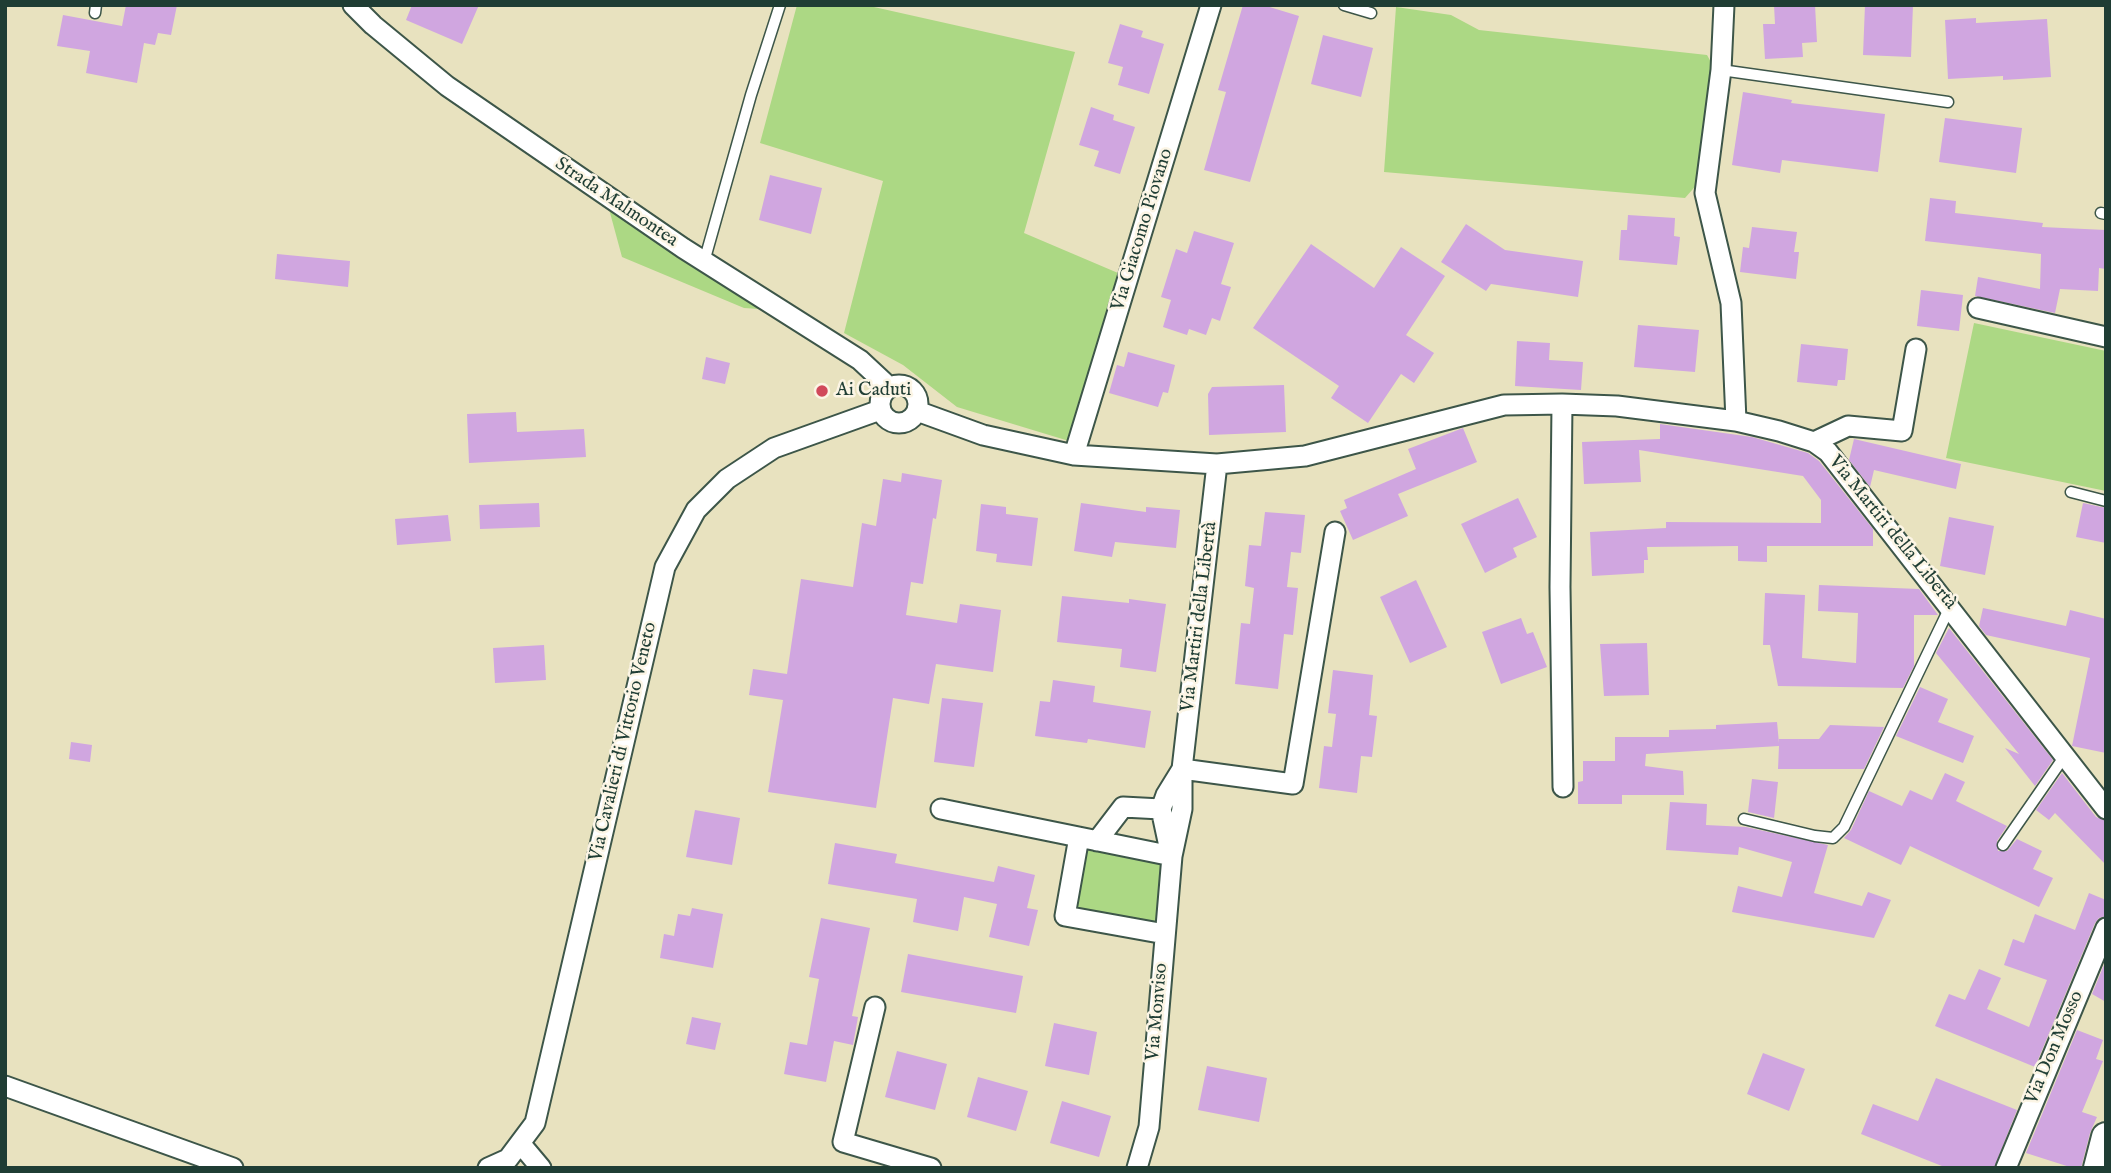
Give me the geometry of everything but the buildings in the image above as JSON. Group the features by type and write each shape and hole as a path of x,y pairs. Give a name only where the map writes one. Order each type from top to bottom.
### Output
{"street":[{"name":"Strada Malmontea","path":"353,5 447,86 704,262 860,360 888,387"},
{"name":"Via Giacomo Piovano","path":"1074,455 1211,5"},
{"path":"1724,5 1721,70 1705,193 1731,303 1736,421"},
{"path":"1978,308 2106,337"},
{"path":"1814,442 1848,425 1902,431 1916,349"},
{"path":"901,385 913,390 918,401 917,411 912,419 900,424 888,420 880,410 880,397 888,387 901,385"},
{"path":"1562,404 1560,587 1563,787"},
{"name":"Via Martiri della Libertà","path":"917,411 983,435 1074,455 1217,464 1305,456 1504,405 1617,406 1736,421 1814,442 1828,452 1951,606 2106,809"},
{"name":"Via Cavalieri di Vittorio Veneto","path":"488,1168 508,1159 535,1123 543,1096 666,567 696,510 727,479 774,448 880,410"},
{"name":"Via Martiri della Libertà","path":"1171,856 1182,809 1182,769 1217,464"},
{"path":"941,809 1171,856 1161,809 1182,769 1293,784 1335,532"},
{"path":"1161,809 1123,807 1088,839 1065,916 1165,934"},
{"name":"Via Monviso","path":"1137,1168 1149,1127 1171,856"},
{"name":"Via Don Mosso","path":"2006,1168 2106,928"},
{"path":"875,1007 843,1142 931,1168"},
{"path":"5,1086 233,1168"},
{"path":"2098,1168 2106,1138"},
{"path":"520,1143 541,1168"}],"lane":[{"path":"704,262 751,95 780,5"},
{"path":"1344,5 1371,13"},
{"path":"1721,70 1948,102"},
{"path":"2071,492 2106,500"},
{"path":"1744,819 1833,838 1844,827 1951,606"},
{"path":"2003,845 2064,757"}],"green space":[{"path":"797,5 865,5 1075,52 1024,233 1118,273 1069,441 957,407 903,365 844,333 883,181 760,143"},
{"path":"1396,7 1451,15 1479,30 1707,55 1712,64 1700,181 1685,198 1384,172"},
{"path":"609,209 677,249 759,309 744,308 622,257"},
{"path":"1974,323 2106,351 2106,491 1946,458"},
{"path":"1079,837 1172,856 1165,934 1065,916"}],"place":[{"name":"Ai Caduti","path":"822,391"}]}
